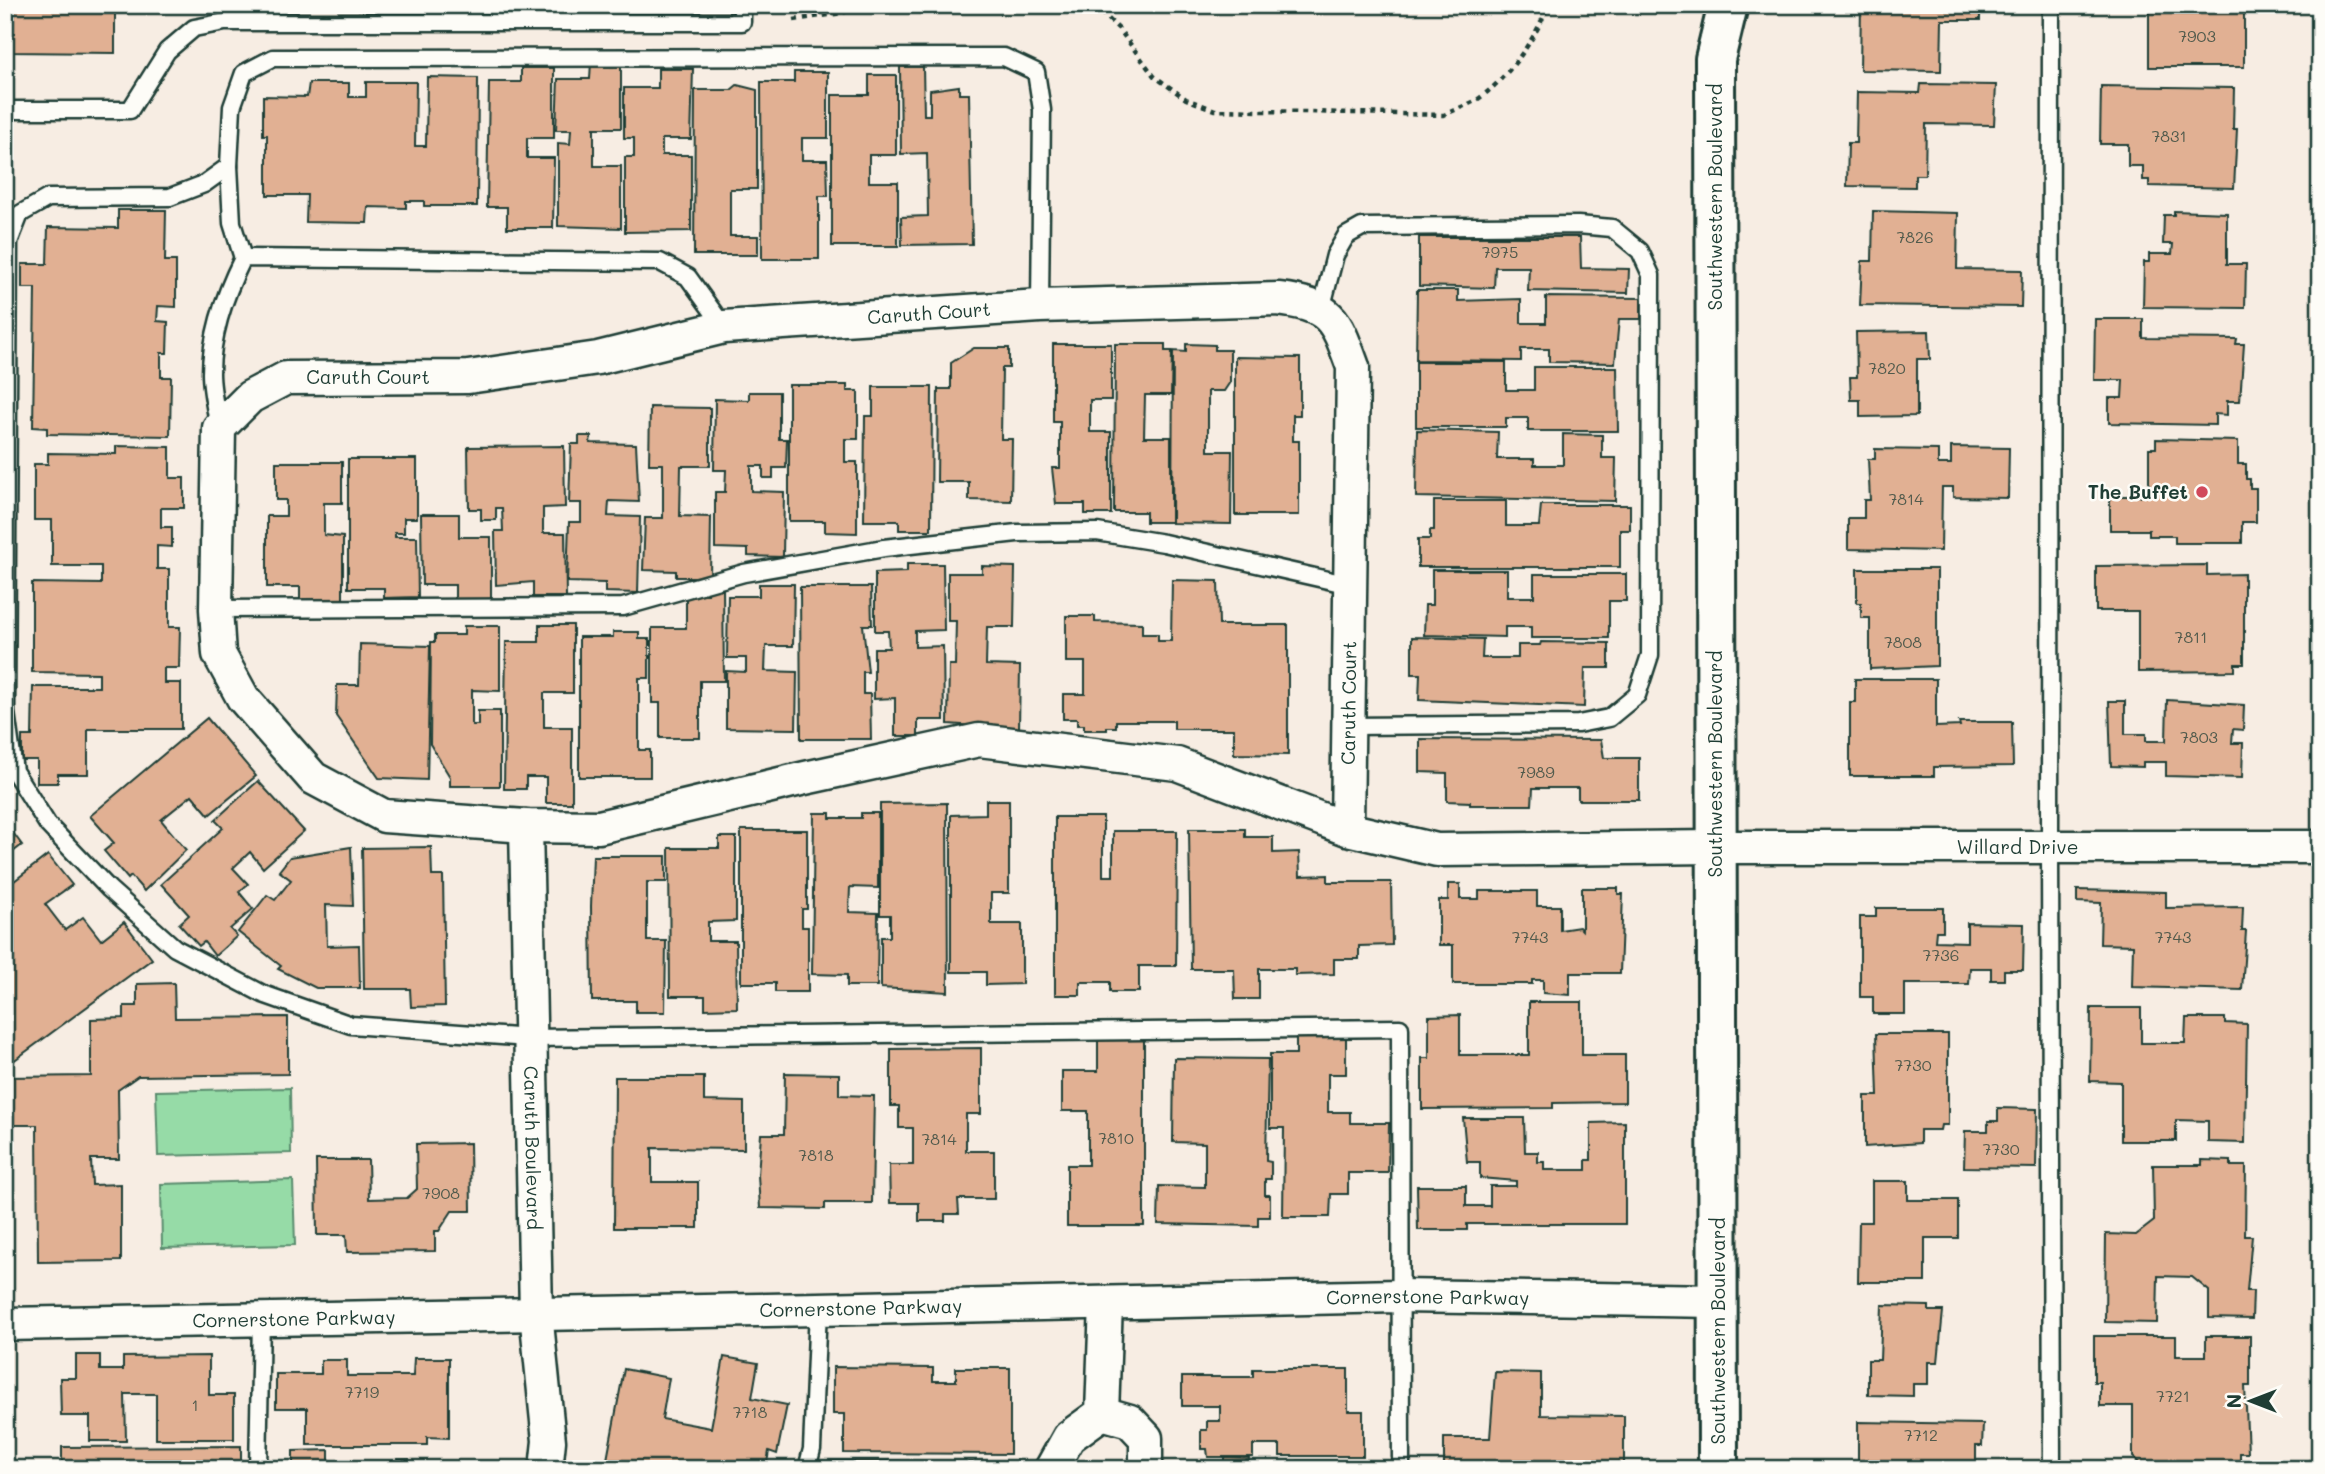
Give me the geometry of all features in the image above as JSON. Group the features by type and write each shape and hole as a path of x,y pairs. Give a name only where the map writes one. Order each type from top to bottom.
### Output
{"street":[{"name":"Southwestern Boulevard","path":"1702,5 1715,60 1718,1469"},
{"name":"Southwestern Boulevard","path":"1715,60 1728,5"},
{"name":"Caruth Court","path":"219,428 250,397 286,378 468,377 598,358 724,327 1040,306 1278,299 1298,301 1321,310 1338,326 1353,367 1347,829"},
{"path":"219,428 216,609 219,654 243,698 313,778 384,816 526,826 599,827 979,740 1177,764 1347,829 1437,850 1715,847"},
{"name":"Caruth Boulevard","path":"526,826 536,1313 549,1441 546,1469"},
{"name":"Willard Drive","path":"1715,847 2320,847"},
{"name":"Cornerstone Parkway","path":"5,1324 818,1310 1399,1296 1718,1301"},
{"path":"1102,1413 1106,1303"},
{"path":"1051,1469 1069,1437 1102,1413"},
{"path":"1102,1413 1130,1422 1146,1438 1146,1469"}],"lane":[{"path":"5,110 130,110 167,51 194,29 225,22 336,13 422,13 742,22 742,5"},
{"path":"2051,5 2052,1469"},
{"path":"219,428 211,373 216,326 228,288 243,258 232,223 229,166 232,107 244,73 273,58 1004,57 1036,72 1042,110 1040,306"},
{"path":"229,166 204,184 170,197 48,198 20,214 9,243 6,712 14,772 48,825 109,889 175,948 263,995 351,1025 529,1038 1400,1028 1401,1469"},
{"path":"1321,310 1335,255 1346,236 1362,227 1578,225 1612,228 1640,251 1651,275 1650,655 1637,695 1609,718 1578,724 1348,726"},
{"path":"243,258 660,262 688,277 724,327"},
{"path":"216,609 623,607 744,573 884,548 1017,533 1097,532 1164,543 1350,585"},
{"path":"807,1469 812,1449 818,1310"},
{"path":"258,1469 261,1319"}],"path":[{"path":"794,20 842,13 860,5"},
{"path":"1094,5 1119,30 1154,76 1186,99 1215,110 1444,115 1475,100 1500,81 1519,57 1544,17 1548,5"}],"green space":[{"path":"290,1088 291,1153 158,1156 156,1091"},
{"path":"293,1180 295,1245 162,1248 161,1184"}],"building":[{"path":"5,5 115,5 115,53 5,52"},
{"path":"1861,5 1980,5 1980,20 1942,20 1941,71 1860,70"},
{"path":"2149,5 2244,5 2244,67 2149,67"},
{"path":"591,62 621,62 621,128 594,128 594,166 621,166 621,228 558,226 558,143 570,144 571,130 556,130 558,79 590,79"},
{"path":"900,67 923,67 924,115 930,115 930,90 959,86 959,94 969,94 972,244 902,245 901,217 928,216 927,153 901,154"},
{"path":"521,68 554,68 554,138 527,138 527,158 554,158 553,228 507,228 507,207 487,207 489,82 521,82"},
{"path":"658,69 693,69 691,139 662,139 662,155 691,155 691,231 625,232 625,157 634,157 634,138 624,138 624,88 658,88"},
{"path":"794,72 828,72 828,138 802,138 802,160 827,160 828,196 819,196 819,259 762,259 761,82 794,82"},
{"path":"869,75 896,75 896,155 869,155 869,182 898,182 898,246 832,246 832,95 869,95"},
{"path":"427,77 478,78 477,206 424,206 424,201 406,201 406,208 368,207 367,223 306,222 307,195 267,195 267,135 263,135 263,96 307,97 309,83 349,83 349,97 366,97 366,82 416,82 415,146 426,146"},
{"path":"1921,84 1996,85 1994,125 1926,124 1925,175 1915,175 1915,187 1847,186 1848,143 1856,143 1857,92 1920,93"},
{"path":"737,85 757,90 757,189 730,189 730,236 758,236 758,255 694,255 695,90 731,90"},
{"path":"2101,86 2234,88 2233,129 2237,129 2234,188 2149,186 2149,180 2143,180 2143,166 2128,166 2128,144 2100,144"},
{"path":"118,210 166,210 165,261 176,261 176,307 158,306 157,321 168,322 167,353 161,353 161,377 171,377 170,436 47,434 47,428 33,427 35,288 22,288 22,264 47,264 48,227 118,228"},
{"path":"1873,211 1958,213 1957,269 2022,270 2021,307 1860,305 1862,261 1872,261"},
{"path":"2174,211 2227,213 2227,264 2246,264 2245,308 2143,307 2144,262 2149,262 2149,254 2172,254 2173,244 2163,244 2164,215 2174,215"},
{"path":"1419,237 1580,237 1581,268 1629,269 1628,293 1528,291 1529,267 1495,267 1494,288 1419,286"},
{"path":"1417,290 1458,290 1458,301 1521,299 1521,323 1546,323 1546,297 1641,298 1641,319 1619,319 1615,363 1549,362 1549,349 1521,349 1521,361 1416,360"},
{"path":"2095,319 2143,319 2143,338 2237,339 2236,344 2244,344 2240,401 2227,401 2227,415 2215,414 2215,425 2109,423 2109,398 2122,398 2123,380 2094,380"},
{"path":"1929,331 1930,359 1917,359 1917,416 1860,417 1860,400 1851,400 1850,377 1857,377 1856,332"},
{"path":"1053,344 1111,344 1111,400 1090,400 1090,432 1111,432 1111,514 1085,514 1085,504 1056,504 1052,468 1060,468 1060,422 1053,422"},
{"path":"1115,344 1165,344 1165,351 1172,351 1171,395 1145,395 1144,437 1171,437 1171,522 1146,522 1146,512 1114,512"},
{"path":"1186,344 1215,345 1215,350 1230,350 1230,382 1224,391 1208,391 1208,451 1232,451 1231,524 1172,523 1173,351 1186,352"},
{"path":"974,348 1009,348 1009,368 1002,368 1001,439 1012,439 1011,501 969,500 969,482 937,482 938,389 951,389 951,363"},
{"path":"1235,357 1300,358 1300,415 1293,415 1293,441 1299,441 1299,515 1235,515"},
{"path":"1416,362 1506,362 1506,390 1534,390 1534,367 1617,367 1618,431 1528,431 1528,418 1506,418 1506,427 1416,427"},
{"path":"789,385 847,385 847,391 858,391 858,439 845,439 845,462 857,462 857,533 825,532 825,521 789,521"},
{"path":"873,387 932,387 931,530 899,530 899,521 864,521 865,416 873,416"},
{"path":"749,392 779,392 779,439 787,439 786,468 773,468 773,478 763,478 763,466 751,466 751,491 784,492 783,557 748,556 748,549 715,548 715,492 725,492 726,470 714,470 715,399 749,400"},
{"path":"650,407 710,408 710,466 681,466 680,516 711,517 710,577 676,577 676,571 643,570 645,518 663,518 663,464 649,464"},
{"path":"1417,430 1498,432 1497,459 1534,459 1534,465 1563,465 1563,434 1602,435 1602,458 1616,458 1615,501 1416,497"},
{"path":"579,436 591,436 590,443 636,444 639,502 609,501 608,516 640,517 638,593 605,592 605,583 567,582 569,522 581,522 581,503 569,503 571,444 579,444"},
{"name":"The Buffet","path":"2156,439 2238,441 2238,464 2246,464 2246,479 2250,479 2250,488 2256,488 2256,522 2242,522 2242,543 2175,543 2175,536 2149,536 2149,530 2110,530 2110,496 2149,496 2149,448 2156,448"},
{"path":"116,446 170,447 170,478 184,478 184,508 161,508 161,527 172,527 172,547 157,546 157,569 169,569 169,627 180,627 179,668 164,668 164,683 181,683 181,729 88,729 88,774 58,774 58,783 37,783 37,760 22,760 22,736 32,736 33,687 99,687 99,673 32,672 32,583 101,584 101,566 52,566 52,520 34,520 34,464 48,464 48,453 116,454"},
{"path":"564,446 565,507 543,508 543,533 565,533 566,597 533,597 533,582 496,585 495,531 503,531 502,508 496,508 496,520 481,520 481,509 469,509 468,447"},
{"path":"1951,447 2009,448 2008,498 1953,497 1953,487 1942,487 1941,551 1848,549 1848,518 1864,518 1864,500 1870,500 1868,459 1875,459 1875,449 1938,450 1938,464 1951,464"},
{"path":"348,459 417,459 417,518 404,518 404,533 395,533 395,537 417,537 418,597 384,598 384,588 348,588"},
{"path":"276,462 342,462 342,503 324,503 324,535 343,537 343,601 300,601 300,587 267,587 267,516 286,516 286,500 276,500"},
{"path":"1434,501 1506,501 1506,526 1539,526 1541,505 1630,505 1630,530 1620,530 1620,567 1418,567 1418,539 1430,539 1430,530 1434,530"},
{"path":"421,514 459,514 459,537 491,537 491,599 455,599 455,585 422,585"},
{"path":"907,564 943,564 944,630 915,631 915,647 943,646 944,720 918,720 918,736 895,736 895,698 874,699 874,648 889,648 888,631 875,631 875,573 907,572"},
{"path":"2207,565 2207,575 2244,574 2244,664 2235,664 2235,671 2138,672 2138,611 2096,611 2096,566"},
{"path":"982,566 1015,567 1014,627 987,627 986,665 1020,666 1019,729 948,724 949,665 955,665 956,621 948,621 948,573 982,573"},
{"path":"1857,569 1937,569 1937,666 1870,669 1870,618 1861,618 1861,603 1857,603"},
{"path":"1432,570 1507,570 1507,597 1534,597 1534,574 1626,574 1626,601 1609,601 1609,638 1531,638 1531,627 1505,627 1505,637 1424,635 1425,605 1432,605"},
{"path":"1172,580 1218,581 1219,625 1288,625 1288,755 1234,754 1234,729 1174,729 1174,721 1116,721 1116,727 1107,727 1107,730 1084,730 1084,725 1077,725 1077,719 1063,719 1063,694 1085,694 1085,662 1066,662 1066,616 1095,616 1095,622 1142,623 1142,634 1158,634 1158,641 1171,641"},
{"path":"759,584 794,584 793,646 766,646 765,671 797,672 796,729 726,728 726,671 746,672 746,658 727,658 728,596 759,596"},
{"path":"708,587 723,587 724,681 700,681 700,738 660,738 660,703 652,703 652,628 686,628 686,594 708,594"},
{"path":"800,587 871,587 872,625 863,625 868,672 863,672 863,694 870,694 871,739 801,739"},
{"path":"539,625 573,625 573,693 544,693 544,727 572,727 572,803 546,803 546,777 526,777 526,789 504,789 506,642 539,642"},
{"path":"464,626 500,626 500,691 472,690 472,725 478,725 478,711 500,711 500,786 450,786 450,777 430,744 431,642 435,642 435,635 464,635"},
{"path":"613,632 639,632 639,639 649,639 649,678 639,678 639,750 650,750 650,777 579,777 579,637 613,637"},
{"path":"1412,637 1483,639 1482,658 1518,658 1518,645 1540,645 1541,642 1609,643 1609,668 1585,668 1584,707 1419,700 1420,674 1412,674"},
{"path":"360,644 430,646 427,780 379,778 336,716 337,685 359,685"},
{"path":"1855,679 1936,679 1936,727 1960,726 1959,722 2012,722 2013,766 1934,767 1934,776 1850,776 1850,702 1855,702"},
{"path":"2167,700 2244,705 2243,730 2233,729 2232,743 2243,743 2242,778 2166,776 2166,762 2143,762 2143,767 2111,766 2109,701 2125,701 2125,734 2146,734 2146,741 2166,741"},
{"path":"207,718 256,776 209,815 192,795 161,820 186,850 144,891 131,876 128,879 104,851 114,843 90,816"},
{"path":"1420,739 1601,740 1604,758 1639,758 1639,800 1578,800 1578,788 1533,788 1532,805 1470,805 1470,802 1447,801 1447,773 1420,772"},
{"path":"258,781 304,831 263,868 250,852 233,868 248,884 239,892 253,909 230,929 237,936 215,956 204,942 199,946 179,924 189,915 161,884 223,828 215,820"},
{"path":"986,800 1009,800 1009,893 991,893 991,924 1022,924 1022,984 986,985 986,972 951,972 951,815 986,814"},
{"path":"947,803 948,992 881,988 881,937 890,937 890,915 880,915 880,804"},
{"path":"814,813 830,813 830,818 861,818 861,813 878,813 878,888 850,887 849,912 878,913 877,986 847,986 847,975 812,974"},
{"path":"1055,817 1103,817 1103,876 1113,876 1113,831 1177,831 1176,966 1139,966 1139,992 1110,992 1110,982 1080,982 1080,995 1055,995"},
{"path":"5,822 22,845 5,858"},
{"path":"1189,829 1245,829 1245,837 1273,837 1273,853 1299,852 1300,876 1328,875 1328,882 1391,882 1392,945 1359,946 1359,959 1334,959 1334,974 1295,975 1295,969 1259,969 1259,999 1235,999 1234,969 1191,969"},
{"path":"741,830 807,830 807,909 802,909 802,927 808,927 808,992 775,992 775,983 741,983"},
{"path":"719,837 736,837 736,921 708,922 708,941 736,941 737,1008 705,1009 705,996 670,996 669,848 719,848"},
{"path":"351,847 353,906 326,905 327,946 359,945 360,988 316,988 278,969 281,966 238,932 267,895 275,900 291,880 279,871 290,857"},
{"path":"431,847 432,876 443,876 445,1006 411,1007 410,989 364,989 362,848"},
{"path":"48,855 72,885 45,904 65,930 83,917 101,940 124,922 152,959 5,1067 5,888"},
{"path":"593,856 666,856 666,882 647,882 647,941 666,941 665,1012 636,1012 636,1001 592,1001"},
{"path":"1448,884 1460,884 1460,899 1479,899 1479,891 1537,891 1537,906 1560,906 1560,930 1579,927 1582,930 1582,888 1618,888 1618,894 1623,894 1620,973 1570,973 1570,995 1543,993 1543,980 1532,980 1532,984 1453,984 1453,945 1439,945 1439,900 1448,900"},
{"path":"2077,890 2166,892 2166,908 2243,907 2242,931 2246,931 2242,990 2132,987 2133,945 2100,944 2101,903 2077,902"},
{"path":"1876,908 1943,908 1943,931 1936,931 1935,941 1967,942 1967,923 2024,924 2023,970 2004,970 2004,980 1991,980 1991,968 1970,968 1969,984 1905,984 1905,1014 1873,1014 1873,997 1860,997 1860,917 1876,917"},
{"path":"174,983 175,1018 288,1017 288,1074 138,1076 118,1090 119,1159 91,1159 92,1185 121,1184 121,1261 38,1262 37,1125 12,1125 12,1096 5,1096 5,1077 91,1076 91,1019 124,1018 124,1006 137,1006 137,984"},
{"path":"1529,1002 1582,1002 1582,1055 1625,1055 1625,1102 1553,1103 1553,1108 1422,1109 1422,1058 1429,1058 1429,1016 1460,1015 1460,1055 1529,1055"},
{"path":"2091,1008 2141,1008 2141,1043 2185,1043 2186,1018 2225,1018 2225,1023 2247,1024 2245,1143 2208,1142 2208,1121 2176,1120 2176,1141 2121,1141 2121,1082 2090,1081"},
{"path":"1098,1033 1144,1033 1144,1226 1067,1226 1067,1165 1088,1165 1088,1111 1062,1111 1062,1071 1098,1071"},
{"path":"1876,1034 1948,1034 1948,1125 1941,1125 1940,1130 1920,1130 1920,1143 1865,1147 1865,1096 1878,1096"},
{"path":"1296,1035 1346,1035 1346,1074 1328,1074 1328,1112 1350,1112 1350,1123 1389,1123 1388,1173 1348,1173 1348,1194 1331,1194 1330,1217 1283,1217 1284,1128 1270,1128 1270,1054 1296,1054"},
{"path":"981,1048 981,1114 966,1114 966,1151 994,1151 994,1199 958,1199 959,1214 945,1214 945,1221 919,1221 919,1203 890,1203 889,1165 913,1165 913,1128 899,1128 899,1106 891,1106 891,1049"},
{"path":"1174,1058 1268,1059 1266,1161 1271,1162 1271,1179 1265,1179 1265,1195 1270,1195 1270,1217 1258,1217 1258,1226 1158,1224 1159,1186 1205,1187 1205,1143 1173,1142"},
{"path":"785,1073 839,1074 839,1095 874,1096 872,1203 825,1203 825,1209 760,1208 758,1175 761,1134 784,1134"},
{"path":"615,1077 704,1077 704,1101 744,1102 744,1149 652,1148 652,1182 698,1182 698,1228 614,1228"},
{"path":"1998,1108 2037,1109 2036,1168 1964,1167 1965,1131 1988,1131 1988,1121 1998,1121"},
{"path":"1463,1118 1524,1118 1525,1152 1538,1152 1538,1162 1544,1162 1544,1170 1586,1170 1586,1160 1591,1160 1591,1123 1625,1122 1625,1224 1467,1224 1467,1230 1418,1230 1417,1186 1466,1186 1466,1206 1490,1206 1490,1186 1516,1186 1516,1181 1480,1178 1480,1162 1467,1162"},
{"path":"470,1143 471,1211 452,1211 439,1231 435,1231 435,1251 347,1252 346,1235 317,1235 316,1160 368,1160 369,1199 407,1198 417,1189 416,1144"},
{"path":"2202,1160 2231,1161 2231,1166 2246,1166 2245,1236 2252,1236 2247,1291 2253,1291 2252,1319 2209,1318 2209,1291 2192,1277 2158,1276 2157,1323 2105,1322 2106,1234 2136,1235 2154,1221 2153,1165 2202,1165"},
{"path":"1872,1181 1908,1181 1908,1200 1958,1200 1958,1238 1925,1238 1925,1282 1858,1282 1859,1222 1872,1222"},
{"path":"1882,1305 1929,1306 1929,1311 1943,1311 1938,1362 1928,1362 1928,1384 1913,1384 1913,1396 1868,1395 1868,1360 1880,1360"},
{"path":"2094,1336 2176,1336 2176,1356 2206,1356 2206,1336 2250,1336 2250,1386 2245,1386 2248,1453 2240,1453 2240,1469 2145,1469 2133,1457 2133,1406 2100,1406 2100,1382 2094,1382"},
{"path":"76,1355 100,1355 100,1370 123,1370 123,1357 209,1356 209,1395 234,1395 234,1439 156,1439 156,1394 125,1394 126,1441 90,1441 90,1416 61,1416 60,1378 76,1378"},
{"path":"724,1357 758,1363 752,1398 787,1405 777,1454 769,1451 766,1469 626,1469 606,1465 624,1369 669,1378 662,1419 711,1428"},
{"path":"414,1358 449,1358 449,1438 427,1437 427,1445 307,1445 307,1408 276,1408 276,1374 321,1374 321,1360 347,1360 347,1376 413,1376"},
{"path":"833,1367 933,1368 933,1381 956,1381 956,1368 1010,1368 1010,1454 844,1453 844,1414 833,1414"},
{"path":"1253,1369 1348,1369 1348,1411 1363,1411 1363,1456 1280,1456 1280,1445 1253,1445 1253,1457 1208,1457 1207,1449 1201,1449 1201,1430 1207,1430 1207,1421 1220,1421 1220,1406 1182,1406 1182,1377 1253,1377"},
{"path":"1495,1372 1541,1373 1541,1415 1624,1416 1624,1469 1444,1469 1444,1438 1490,1438"},
{"path":"1858,1422 1983,1424 1982,1446 1976,1446 1976,1469 1876,1469 1877,1466 1858,1465"},
{"path":"241,1446 241,1469 62,1469 62,1447"},
{"path":"329,1450 329,1469 293,1469 293,1451"},
{"path":"1224,1457 1249,1458 1248,1468 1298,1468 1298,1461 1368,1461 1368,1469 1224,1469"},
{"path":"397,1459 409,1459 409,1467 433,1469 389,1469 397,1468"},
{"path":"829,1461 900,1461 900,1469 829,1469"},
{"path":"949,1462 987,1462 987,1469 949,1469"}],"place":[{"name":"The Buffet","path":"2202,492"}]}
